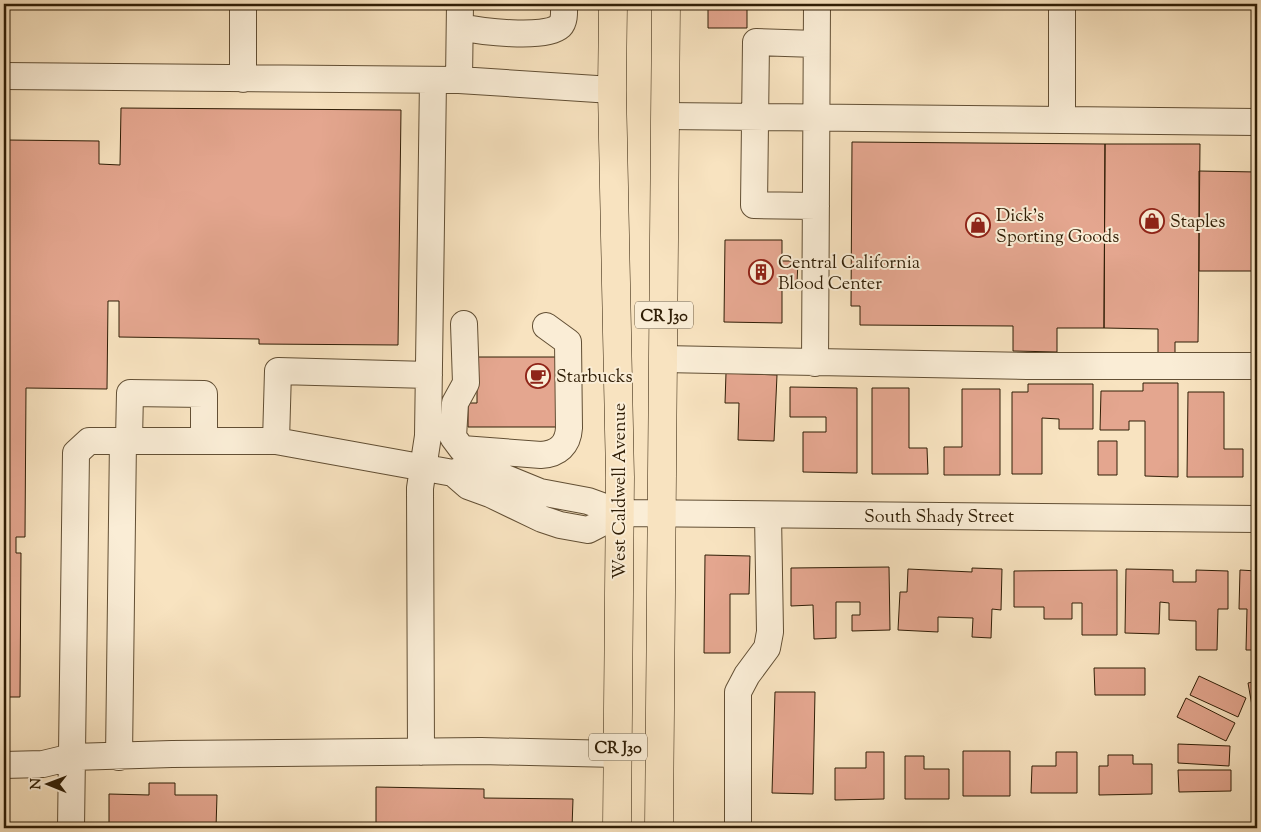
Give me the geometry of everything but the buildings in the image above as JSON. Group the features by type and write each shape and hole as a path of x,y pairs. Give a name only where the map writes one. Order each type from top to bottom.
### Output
{"main road":[{"name":"West Caldwell Avenue","path":"613,4 612,90 621,513 617,828"},
{"name":"CR J30","path":"659,828 666,4"}],"street":[{"path":"243,4 243,78"},
{"path":"460,15 481,22 529,22 542,16 548,4"},
{"path":"460,15 481,32 546,32 559,27 562,22 564,4"},
{"path":"815,363 817,4"},
{"path":"1062,4 1062,120"},
{"path":"459,80 460,15"},
{"path":"816,44 756,42 754,205 816,206"},
{"path":"4,76 459,80 612,90"},
{"path":"420,752 420,488 428,436 433,80"},
{"path":"665,116 1257,122"},
{"path":"464,324 466,383 455,404 453,436 462,449 541,455 552,454 562,447 568,439 569,428 568,342 546,326"},
{"path":"664,359 1028,366 1257,366"},
{"path":"276,441 278,371 429,375"},
{"path":"119,756 126,440 130,393 204,394 204,441"},
{"path":"71,828 76,454 89,441 276,441 424,466"},
{"name":"South Shady Street","path":"424,466 453,473 470,467 486,470 540,492 588,501 621,513 1257,519"},
{"path":"738,828 738,692 746,675 767,648 770,632 768,515"},
{"path":"4,765 43,764 72,757 119,756 420,752 618,754"}],"place":[{"name":"Staples","path":"1152,221"},
{"name":"Dick's Sporting Goods","path":"978,225"},
{"name":"Central California Blood Center","path":"761,272"},
{"name":"Starbucks","path":"538,376"}]}
